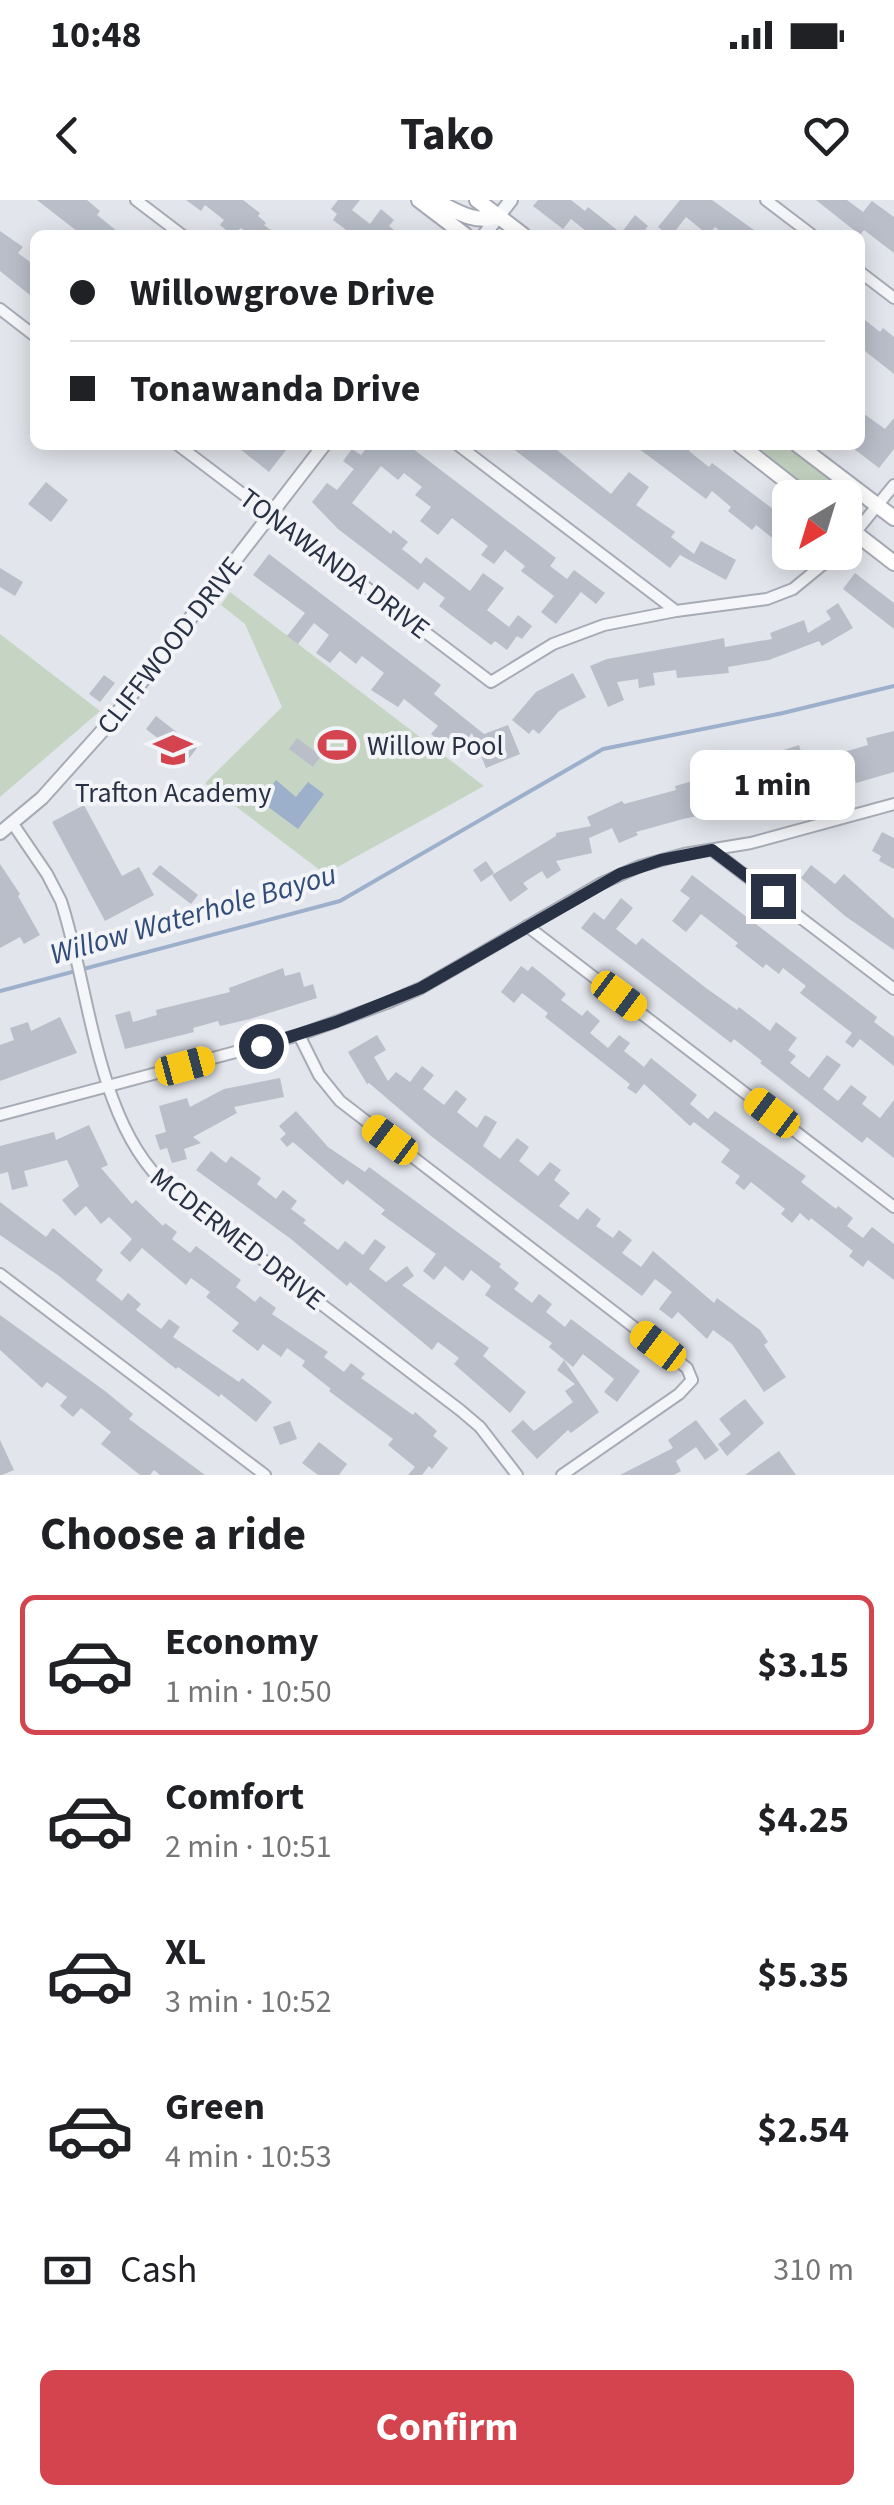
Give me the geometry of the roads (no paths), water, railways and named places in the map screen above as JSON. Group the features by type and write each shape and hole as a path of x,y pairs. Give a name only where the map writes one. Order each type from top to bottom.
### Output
{"main road":[{"path":"419,200 458,230"},
{"path":"434,200 473,219 498,216"},
{"path":"477,200 516,230"},
{"path":"746,450 785,480"},
{"path":"805,450 894,518"},
{"path":"862,543 894,563"}],"street":[{"path":"136,200 175,230"},
{"path":"488,230 511,200"},
{"path":"766,200 805,230"},
{"path":"865,276 894,298"},
{"path":"0,309 30,332"},
{"name":"TONAWANDA DRIVE","path":"185,450 491,682 553,644 604,625 676,610"},
{"name":"CLIFFWOOD DRIVE","path":"0,833 52,787 112,720 320,450"},
{"path":"465,450 676,610 766,599 794,588 816,570"},
{"path":"862,522 894,485"},
{"path":"0,1115 299,1036 421,988 620,874 661,860 766,839 894,804"},
{"name":"MCDERMED DRIVE","path":"13,824 48,874 60,900 109,1086 124,1129 144,1164 156,1178 460,1410 480,1427 517,1475"},
{"path":"712,850 894,989"},
{"path":"527,926 894,1206"},
{"path":"299,1036 319,1076 340,1101 688,1368 692,1380 679,1394 562,1475"},
{"path":"0,1274 264,1475"}],"water":[{"path":"276,780 296,797 308,782 324,794 298,829 260,801"}],"waterway":[{"name":"Willow Waterhole Bayou","path":"0,991 340,901 603,749 894,686"}],"place":[{"name":"Willow Pool","path":"337,745"},
{"name":"Trafton Academy","path":"173,750"}]}
